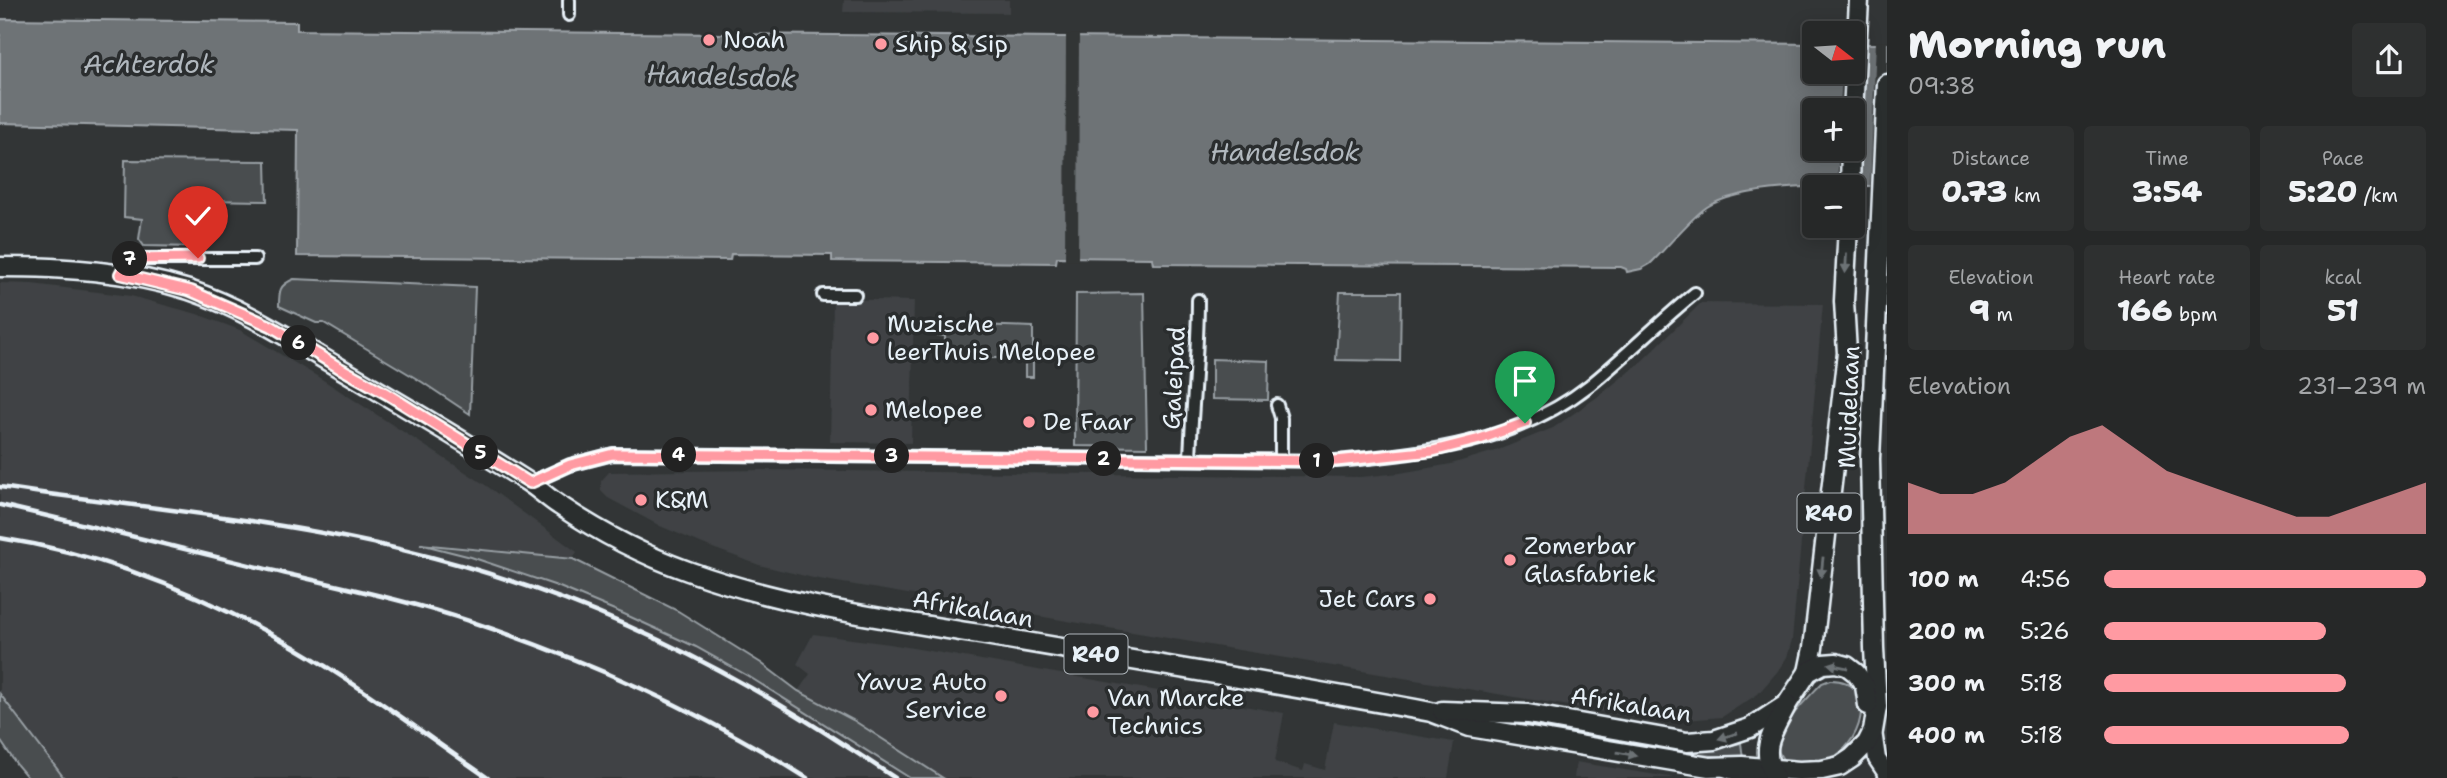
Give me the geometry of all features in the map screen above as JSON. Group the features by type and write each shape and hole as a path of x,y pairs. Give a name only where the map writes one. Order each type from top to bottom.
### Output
{"main road":[{"path":"1854,98 1858,5"},
{"name":"Muidelaan","path":"1873,732 1877,707 1870,458 1887,83"},
{"name":"Muidelaan","path":"1808,672 1847,353 1844,301 1847,238"},
{"name":"R40","path":"0,267 78,269 120,274 191,291 271,326 530,483"},
{"name":"Afrikalaan","path":"530,483 568,511 655,558 761,594 879,617 1432,712 1528,713 1687,742 1714,740 1745,730 1787,704 1808,672"},
{"path":"1808,672 1824,664 1836,663 1847,666 1856,673 1865,686 1877,759 1887,774"},
{"path":"1770,775 1768,740 1787,704"},
{"name":"Afrikalaan","path":"1432,712 1470,727 1723,768 1742,766 1770,775 1840,765 1852,758 1867,743 1873,732"}],"street":[{"path":"569,0 569,15"},
{"path":"120,274 128,259 255,259"},
{"path":"530,483 570,465 613,454 1336,461 1433,451 1480,439 1525,423 1588,386 1695,293"},
{"path":"823,295 855,295"},
{"name":"Galeipad","path":"1190,458 1198,353 1198,300"},
{"path":"1277,405 1282,418 1281,460"}],"shaded area":[{"path":"844,0 1009,0 1009,13 843,12"},
{"path":"125,160 266,161 267,201 204,200 203,236 197,237 196,247 144,246 139,239 142,219 124,217"},
{"path":"294,279 475,287 470,414 324,323 316,323 279,306 281,289"},
{"path":"0,283 32,284 131,296 197,314 240,330 320,378 484,484 577,552 573,559 426,545 557,586 696,647 748,676 910,778 64,778 0,694"},
{"path":"1340,292 1401,292 1400,361 1336,360"},
{"path":"1144,293 1147,447 1075,446 1076,294"},
{"name":"Muzische leerThuis Melopee","path":"833,299 914,301 911,443 830,442"},
{"path":"1701,303 1823,304 1792,640 1787,657 1758,694 1722,717 1663,722 813,578 759,565 710,547 660,526 608,498 601,491 601,481 609,472 761,470 1361,477 1400,473 1451,464 1498,450 1553,428 1642,361"},
{"path":"949,324 1033,327 1033,377 1025,377 1025,358 945,358 945,336 936,335 936,326"},
{"path":"1212,359 1269,361 1268,400 1212,399"},
{"path":"420,544 573,559 678,611 761,663 798,691 853,720 943,778 910,778 748,676 696,647 624,614 557,586 471,557"},
{"path":"813,634 890,644 1284,713 1275,762 1303,771 1305,764 1325,770 1334,722 1454,742 1448,778 943,778 853,720 798,691 810,674 797,664"},
{"path":"1830,680 1846,683 1856,691 1861,703 1856,731 1848,745 1836,756 1822,762 1784,761 1779,752 1780,734 1797,710 1822,683"},
{"path":"0,694 64,778 28,778 17,765 0,740"},
{"path":"1506,716 1559,729 1690,750 1713,749 1741,743 1743,759 1680,753 1528,727 1512,730 1505,728"},
{"path":"1576,762 1675,778 1574,778"}],"water":[{"name":"Handelsdok","path":"0,19 297,22 297,30 1802,44 1802,84 1866,84 1866,44 1887,44 1887,186 1865,186 1865,175 1802,175 1802,188 1769,190 1724,199 1707,207 1686,225 1650,264 1627,272 1621,267 1153,264 1152,258 1057,257 1056,263 832,261 832,255 731,254 730,260 297,256 298,130 0,123"}],"pier":[{"path":"1066,34 1079,34 1078,261 1065,261"},
{"path":"1876,41 1887,41 1887,189 1870,189"},
{"path":"1841,84 1865,84 1864,98 1841,98"},
{"path":"1838,161 1861,161 1861,175 1838,175"}],"railway":[{"path":"0,487 303,529 403,550 494,575 582,607 710,665 788,710 895,778"},
{"path":"0,505 368,593 472,622 516,637 644,690 727,731 807,778"},
{"path":"0,538 77,554 115,566 225,610 319,662 488,778"}],"place":[{"name":"Noah","path":"709,40"},
{"name":"Ship & Sip","path":"881,44"},
{"name":"Muzische leerThuis Melopee","path":"873,338"},
{"name":"Melopee","path":"871,410"},
{"name":"De Faar","path":"1029,422"},
{"name":"K&M","path":"641,500"},
{"name":"Zomerbar Glasfabriek","path":"1510,560"},
{"name":"Jet Cars","path":"1430,599"},
{"name":"Yavuz Auto Service","path":"1001,696"},
{"name":"Van Marcke Technics","path":"1093,712"}],"route":[{"path":"198,258 128,259 120,274 191,291 271,326 530,483 570,465 613,454 1336,461 1433,451 1480,439 1525,423"}],"water label":[{"name":"Achterdok","path":"149,64"}]}
